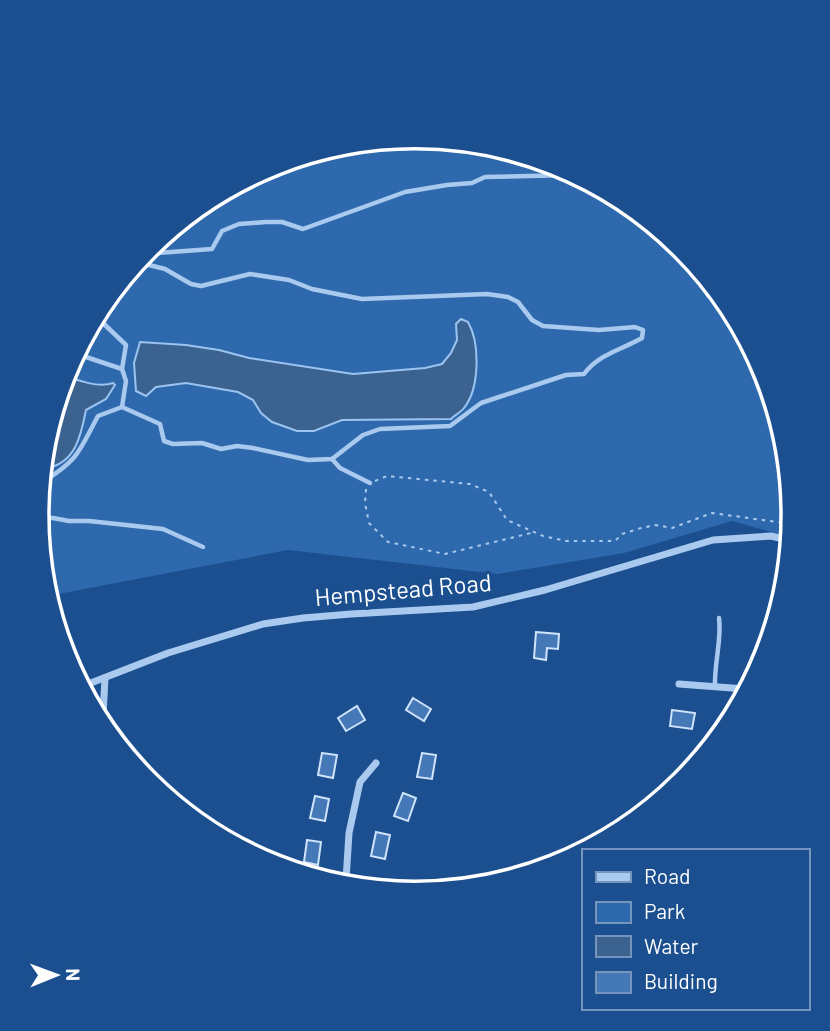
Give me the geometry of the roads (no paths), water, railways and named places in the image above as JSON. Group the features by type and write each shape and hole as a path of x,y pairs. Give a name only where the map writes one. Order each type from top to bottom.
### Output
{"street":[{"name":"Hempstead Road","path":"90,683 168,653 284,620 473,607 545,590 713,540 771,536 780,538"},
{"path":"103,707 105,678"},
{"path":"679,684 737,688"},
{"path":"346,874 349,833 360,782 376,763"}],"lane":[{"path":"160,253 212,249 222,231 239,224 282,222 303,229 405,192 472,183 485,177 551,176"},
{"path":"51,477 69,465 82,450 98,416 122,407 160,424 164,441 173,444 202,443 221,449 237,446 308,460 332,459 363,435 380,429 450,426 481,403 566,375 584,374 592,363 642,338 643,330 635,327 599,330 543,326 532,320 518,302 508,297 486,295 362,299 312,289 289,280 250,274 201,286 191,284 165,269 149,265"},
{"path":"104,323 126,345 122,369 126,381 122,407"},
{"path":"86,357 122,369"},
{"path":"332,459 340,468 370,483"},
{"path":"49,518 163,529 203,547"},
{"path":"715,687 719,618"}],"water":[{"path":"461,319 468,322 475,341 475,378 469,399 463,409 451,419 342,420 314,431 297,431 272,422 261,413 253,400 238,392 186,383 156,387 146,396 136,391 134,363 140,342 186,345 353,374 442,364 457,340 456,324"},
{"path":"76,379 101,385 113,383 115,385 106,399 86,410 75,447 64,461 52,466 61,421"}]}
